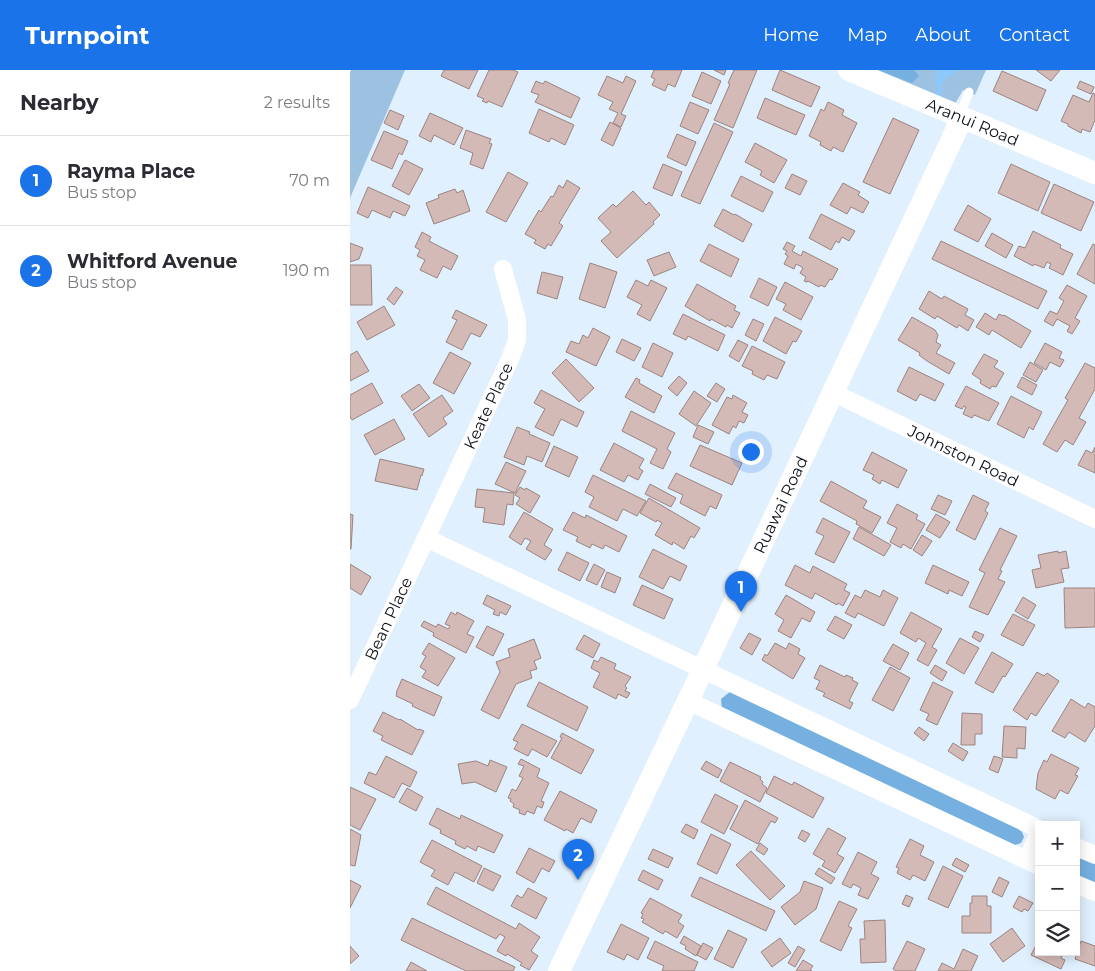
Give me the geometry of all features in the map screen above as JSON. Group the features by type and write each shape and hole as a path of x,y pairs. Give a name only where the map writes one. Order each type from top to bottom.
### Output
{"street":[{"name":"Aranui Road","path":"849,70 1095,173"},
{"name":"Ruawai Road","path":"558,971 688,702 961,117"},
{"name":"Keate Place","path":"426,538 510,359 517,340 518,320 503,269"},
{"name":"Johnston Road","path":"832,392 1095,519"},
{"path":"426,538 1035,829"},
{"name":"Bean Place","path":"350,700 426,538"},
{"path":"688,702 1033,863"},
{"path":"1080,849 1095,855"},
{"path":"1080,886 1095,892"}],"lane":[{"path":"961,117 969,92"}],"shaded area":[{"path":"351,70 405,70 350,198 350,73"},
{"path":"875,70 986,70 975,95 963,90 955,104"},
{"path":"878,70 914,70 919,76 912,83"},
{"path":"938,70 959,70 947,78 940,88 934,82"},
{"path":"731,691 1013,825 1022,832 1024,837 1021,843 1012,846 722,710 721,699"},
{"path":"1080,857 1095,863 1095,884 1080,878"}],"building":[{"path":"444,70 478,70 469,89 441,76"},
{"path":"489,70 513,70 518,72 502,107 488,101 487,103 482,101 484,99 477,96"},
{"path":"654,70 682,70 675,87 668,84 665,91 652,85 655,79 651,77"},
{"path":"714,70 726,70 724,75"},
{"path":"734,70 757,70 733,128 714,120"},
{"path":"780,70 820,87 811,107 772,90"},
{"path":"1036,70 1060,70 1051,81"},
{"path":"1002,71 1046,90 1037,111 993,91"},
{"path":"702,72 721,81 711,104 692,96"},
{"path":"607,76 623,83 626,76 636,81 621,114 626,116 621,127 613,123 618,113 609,109 613,102 598,95"},
{"path":"536,81 543,84 545,81 580,98 571,118 535,102 539,95 531,92"},
{"path":"1080,81 1094,87 1091,94 1077,88"},
{"path":"1093,93 1095,94 1095,120 1090,132 1082,129 1081,133 1061,121 1073,95 1089,102"},
{"path":"765,98 805,115 796,135 757,118"},
{"path":"690,102 709,110 698,134 680,126"},
{"path":"828,102 844,110 842,115 857,123 843,152 833,147 831,151 820,145 821,142 809,136 821,109 824,111"},
{"path":"539,109 574,125 565,145 551,138 549,142 529,133"},
{"path":"390,110 404,116 398,130 384,123"},
{"path":"430,113 463,128 454,145 434,135 431,142 419,136"},
{"path":"893,118 919,130 890,194 863,182"},
{"path":"610,122 621,128 613,146 601,140"},
{"path":"714,123 733,132 700,204 681,196"},
{"path":"466,130 491,139 489,143 492,144 483,169 470,164 473,153 460,148"},
{"path":"384,131 408,141 402,155 399,153 392,169 371,160"},
{"path":"677,134 696,142 686,166 667,157"},
{"path":"755,143 787,160 774,183 760,175 762,171 745,162"},
{"path":"405,160 423,169 409,195 392,186"},
{"path":"663,164 682,172 672,196 653,188"},
{"path":"1011,164 1050,182 1038,211 998,193"},
{"path":"508,172 528,183 506,222 486,212"},
{"path":"792,174 807,181 800,195 785,188"},
{"path":"741,176 773,192 763,212 731,196"},
{"path":"567,180 580,188 559,223 563,226 551,246 548,244 545,249 534,243 536,240 525,234 539,210 541,212 551,196 553,197 559,185 563,188"},
{"path":"843,183 860,192 858,195 869,202 863,213 851,207 847,214 830,205"},
{"path":"1054,184 1094,202 1081,231 1041,213"},
{"path":"368,187 410,206 405,216 393,211 390,218 372,210 368,218 357,213"},
{"path":"455,189 457,193 463,190 470,211 434,224 426,203 439,198 438,195"},
{"path":"633,191 646,205 649,202 660,215 653,222 654,224 617,258 601,241 611,232 598,218 613,204 616,207"},
{"path":"968,205 991,219 978,242 954,230"},
{"path":"723,209 752,224 743,242 714,226"},
{"path":"821,214 855,231 849,241 842,237 839,243 836,241 831,250 809,238"},
{"path":"1033,231 1061,245 1060,248 1073,254 1063,275 1049,268 1051,264 1047,262 1044,268 1034,264 1033,266 1014,256 1019,246 1025,248"},
{"path":"422,232 431,237 429,241 458,256 451,270 443,266 437,278 420,270 425,260 417,256 420,250 415,247"},
{"path":"992,233 1013,245 1006,258 985,246"},
{"path":"941,241 1047,291 1038,309 932,259"},
{"path":"787,242 795,246 792,251 801,256 803,251 838,269 832,280 830,279 825,287 820,285 819,287 804,281 806,277 800,273 803,268 796,264 794,269 784,264 788,256 785,254 787,251 783,249"},
{"path":"350,243 363,248 359,259 350,262"},
{"path":"709,244 739,259 731,277 700,261"},
{"path":"1093,244 1095,245 1095,284 1077,274"},
{"path":"669,252 676,267 654,276 647,260"},
{"path":"590,263 617,272 605,308 579,299"},
{"path":"350,265 371,265 372,305 350,305"},
{"path":"542,272 563,277 557,299 537,293"},
{"path":"759,278 777,287 768,306 750,297"},
{"path":"636,280 648,286 651,280 667,288 650,321 637,314 642,305 627,297"},
{"path":"785,282 813,297 801,320 783,310 786,304 776,299"},
{"path":"697,284 736,306 734,310 740,313 732,328 711,319 710,321 685,306"},
{"path":"1067,285 1087,296 1075,318 1080,321 1072,334 1067,331 1070,326 1057,319 1053,326 1044,321 1050,311 1057,314 1064,301 1059,298"},
{"path":"396,287 403,292 394,305 387,299"},
{"path":"929,291 942,299 944,296 968,309 965,315 974,320 968,331 959,325 957,328 937,316 935,319 919,309"},
{"path":"384,306 395,325 367,340 357,322"},
{"path":"456,310 487,325 480,337 471,333 462,350 446,342 457,320 452,318"},
{"path":"985,313 996,320 999,314 1004,315 1031,331 1021,348 992,330 989,335 976,327"},
{"path":"683,314 725,335 718,351 688,336 686,340 673,334"},
{"path":"775,317 802,331 796,342 793,341 786,354 763,341"},
{"path":"912,317 935,330 938,335 936,342 941,345 936,353 955,363 949,374 898,340"},
{"path":"753,319 764,324 756,341 745,335"},
{"path":"593,328 610,337 596,366 566,352 571,341 579,344 583,335 588,338"},
{"path":"622,339 641,348 634,361 616,352"},
{"path":"738,340 748,345 739,362 729,356"},
{"path":"653,343 673,353 662,377 642,367"},
{"path":"1045,343 1062,352 1059,358 1064,360 1060,367 1050,362 1046,370 1034,363"},
{"path":"752,346 785,362 777,379 767,375 764,380 752,374 753,371 742,366"},
{"path":"357,351 369,371 350,381 350,355"},
{"path":"450,352 471,363 454,394 433,383"},
{"path":"984,354 998,361 994,367 1004,373 996,387 992,386 990,389 980,383 981,380 972,374"},
{"path":"566,359 594,388 579,402 552,373"},
{"path":"1030,362 1043,370 1036,382 1023,375"},
{"path":"1085,363 1095,368 1095,389 1079,418 1086,422 1073,445 1065,440 1057,452 1043,444 1068,400 1065,398"},
{"path":"909,367 944,384 935,401 920,394 916,401 897,391"},
{"path":"679,376 687,383 677,396 668,388"},
{"path":"1022,377 1037,385 1032,395 1017,387"},
{"path":"636,378 640,380 639,383 662,396 654,413 625,397"},
{"path":"372,383 383,403 352,420 350,417 350,395"},
{"path":"716,383 725,389 717,402 707,396"},
{"path":"419,384 430,398 412,411 401,396"},
{"path":"966,386 999,403 989,421 974,415 972,418 963,414 966,407 964,406 962,409 955,406"},
{"path":"541,390 584,412 577,427 561,419 553,436 535,427 545,409 534,403"},
{"path":"694,391 711,403 696,426 679,414"},
{"path":"442,395 453,411 443,418 447,424 429,437 413,414"},
{"path":"733,395 747,403 742,412 748,415 744,423 739,421 736,428 733,426 729,434 712,425 727,397 732,399"},
{"path":"1011,396 1042,412 1033,430 1029,427 1024,438 997,424"},
{"path":"631,411 675,433 667,449 671,452 663,469 650,463 657,449 622,431"},
{"path":"394,419 405,439 375,455 364,435"},
{"path":"698,425 714,432 708,444 693,437"},
{"path":"517,427 550,443 542,462 527,456 524,465 504,457"},
{"path":"614,443 644,459 639,468 643,471 638,480 628,475 624,482 600,470"},
{"path":"700,445 742,463 732,485 690,466"},
{"path":"554,446 578,457 569,477 545,466"},
{"path":"1095,447 1095,473 1078,465 1086,450 1092,453"},
{"path":"872,452 907,470 898,488 882,480 880,484 872,479 874,475 863,470"},
{"path":"380,459 424,469 417,490 375,481"},
{"path":"506,462 526,471 515,493 495,484"},
{"path":"676,473 722,495 716,509 710,506 705,516 680,503 683,495 668,488"},
{"path":"593,475 646,501 637,516 623,509 617,521 589,507 594,497 585,492"},
{"path":"831,481 867,501 863,508 881,517 872,533 856,524 857,521 820,501"},
{"path":"650,484 676,498 671,507 645,494"},
{"path":"520,487 525,490 526,488 540,496 530,513 516,504 520,498 515,495"},
{"path":"477,489 514,493 513,505 507,504 504,525 483,522 485,508 475,507"},
{"path":"938,495 952,501 945,515 931,509"},
{"path":"973,495 989,503 985,511 988,513 975,540 956,530"},
{"path":"649,498 700,528 694,538 691,536 684,549 673,542 672,545 655,535 662,523 657,520 656,522 640,513"},
{"path":"897,504 918,515 916,519 925,524 911,549 903,544 901,548 890,542 897,528 887,523"},
{"path":"524,512 553,529 544,545 552,550 545,560 526,549 531,541 525,538 521,545 509,537"},
{"path":"573,512 585,518 586,515 627,536 619,552 605,545 603,549 592,544 590,548 576,541 578,537 563,530"},
{"path":"350,514 353,515 351,549 350,549"},
{"path":"936,514 950,522 940,538 926,530"},
{"path":"823,518 850,532 834,563 815,554 824,536 816,532"},
{"path":"859,527 891,545 884,556 853,539"},
{"path":"1000,528 1017,536 1000,570 1002,571 998,579 1005,582 988,615 969,607 985,573 979,570"},
{"path":"922,535 932,541 922,556 913,550"},
{"path":"653,549 687,566 680,581 670,576 663,589 639,577"},
{"path":"1058,551 1058,553 1066,551 1069,568 1061,569 1064,582 1036,588 1032,570 1041,568 1038,555"},
{"path":"567,552 589,563 580,581 558,570"},
{"path":"350,564 371,577 361,595 350,588"},
{"path":"594,564 605,570 597,585 586,580"},
{"path":"795,565 810,573 813,566 847,584 844,590 850,593 843,606 838,603 837,605 815,593 812,599 785,585"},
{"path":"933,565 969,582 962,596 949,590 948,594 925,583"},
{"path":"607,572 621,578 615,593 601,587"},
{"path":"642,585 673,599 664,619 633,605"},
{"path":"1064,588 1095,588 1095,627 1065,628"},
{"path":"865,590 880,597 883,590 898,598 884,626 858,613 855,618 845,613 855,595 861,598"},
{"path":"487,595 511,606 506,615 500,612 499,616 493,614 495,610 483,604"},
{"path":"786,595 815,612 810,622 802,618 791,638 778,631 784,620 775,614"},
{"path":"1023,597 1036,605 1028,619 1015,611"},
{"path":"451,612 456,615 457,612 474,621 467,634 474,637 466,653 433,636 434,633 421,626 424,621 436,627 438,624 448,629 450,626 445,624"},
{"path":"911,612 942,629 932,647 937,650 928,666 917,660 926,643 918,638 916,642 900,633"},
{"path":"1013,614 1035,625 1023,646 1001,635"},
{"path":"835,616 852,625 844,639 827,630"},
{"path":"487,626 504,634 493,656 476,647"},
{"path":"975,631 984,635 980,642 972,637"},
{"path":"749,633 761,639 752,655 740,648"},
{"path":"584,635 600,644 593,658 576,649"},
{"path":"960,638 979,648 964,674 946,663"},
{"path":"534,639 541,658 534,661 537,669 530,671 532,678 516,684 499,719 481,710 500,672 496,662 510,657 508,649"},
{"path":"429,643 455,658 438,686 422,677 426,671 420,667 426,656 422,654"},
{"path":"775,643 786,649 789,643 800,649 798,654 805,658 793,679 762,660 765,654 767,656"},
{"path":"893,644 909,653 900,670 883,661"},
{"path":"992,652 1013,664 993,693 975,683"},
{"path":"601,657 616,664 614,669 631,677 625,686 627,688 625,691 630,693 627,698 618,694 616,699 593,687 600,673 591,668 594,660 598,662"},
{"path":"820,665 845,677 846,675 853,678 852,680 858,683 849,701 853,703 850,709 823,696 825,693 816,689 820,681 814,678"},
{"path":"935,665 947,672 942,681 930,673"},
{"path":"890,667 910,678 893,711 872,700"},
{"path":"1037,672 1044,676 1047,673 1059,681 1036,716 1031,713 1027,720 1013,710"},
{"path":"402,679 442,697 434,716 396,696"},
{"path":"539,682 588,707 577,731 527,706"},
{"path":"933,682 953,692 937,725 926,720 929,714 920,710"},
{"path":"1071,699 1085,708 1088,703 1095,707 1095,726 1085,742 1069,732 1065,738 1052,731"},
{"path":"383,712 400,719 418,730 424,731 412,755 381,740 383,736 373,731"},
{"path":"962,713 982,714 982,734 975,734 975,745 961,745"},
{"path":"522,724 557,741 547,757 532,749 528,756 514,749 518,742 513,740"},
{"path":"1004,726 1026,727 1025,749 1017,748 1017,758 1002,757"},
{"path":"919,727 929,734 924,741 914,733"},
{"path":"562,733 594,750 581,774 551,758 562,738 560,737"},
{"path":"953,743 968,752 963,761 948,751"},
{"path":"1051,754 1079,768 1075,775 1078,776 1068,794 1060,790 1055,799 1036,789 1038,773 1044,760 1047,762"},
{"path":"386,756 417,772 410,787 402,783 394,798 364,783 369,772 376,775"},
{"path":"994,756 1003,759 998,773 989,769"},
{"path":"521,759 540,769 537,777 549,783 541,801 544,802 542,808 537,806 534,814 527,811 525,815 519,813 520,810 513,807 514,804 508,798 512,789 516,791 523,778 519,776 524,766 518,764"},
{"path":"490,760 507,767 496,792 475,782 462,784 458,764 476,761 488,766"},
{"path":"706,761 722,770 718,778 701,769"},
{"path":"730,762 761,777 762,784 767,788 760,802 720,781"},
{"path":"774,776 792,785 794,782 824,798 813,818 766,793"},
{"path":"350,787 376,799 360,830 350,825"},
{"path":"407,788 423,797 416,811 399,802"},
{"path":"560,791 597,810 591,823 581,818 573,833 544,820"},
{"path":"715,794 738,806 724,834 701,822"},
{"path":"745,800 778,818 775,823 771,821 758,844 730,829"},
{"path":"437,808 460,819 461,815 503,835 494,853 478,846 476,851 467,846 465,849 455,844 456,841 440,833 441,830 429,824"},
{"path":"686,824 698,830 694,839 681,832"},
{"path":"828,828 846,838 837,854 844,858 835,873 822,866 825,861 813,854"},
{"path":"350,829 361,835 355,866 350,865"},
{"path":"802,830 810,834 805,842 798,838"},
{"path":"711,834 731,844 717,874 697,864"},
{"path":"910,839 924,846 920,855 934,862 925,881 913,875 910,880 897,873 899,868 896,867"},
{"path":"432,840 482,866 474,882 455,872 448,885 431,876 435,870 420,862"},
{"path":"760,843 768,849 764,855 756,850"},
{"path":"529,848 555,861 549,872 542,868 534,883 516,873"},
{"path":"653,849 673,858 668,868 648,859"},
{"path":"751,851 785,886 770,900 736,865"},
{"path":"858,852 877,862 871,874 879,878 868,899 858,895 861,888 853,884 851,888 842,884"},
{"path":"956,858 969,865 965,872 952,865"},
{"path":"943,866 963,876 948,908 928,899"},
{"path":"484,868 501,876 493,891 477,883"},
{"path":"819,868 835,878 831,884 815,874"},
{"path":"643,870 663,880 658,890 638,880"},
{"path":"700,877 775,911 766,931 691,896"},
{"path":"999,877 1009,882 1002,897 992,892"},
{"path":"350,880 361,886 350,908"},
{"path":"804,881 823,888 816,909 795,925 781,907 800,892"},
{"path":"436,887 516,929 519,923 540,937 531,951 538,956 529,970 520,965 522,963 507,954 506,956 497,951 505,937 500,934 496,939 427,904"},
{"path":"528,888 547,898 536,919 511,906 517,895 522,898"},
{"path":"906,895 913,898 909,907 902,904"},
{"path":"972,896 987,896 987,906 991,906 991,933 962,933 962,916 970,916"},
{"path":"1019,896 1033,903 1028,911 1024,909 1022,912 1013,907"},
{"path":"650,898 682,915 678,922 684,926 677,938 665,931 663,934 642,922 644,919 641,918 643,914 641,913"},
{"path":"839,901 857,909 848,926 852,928 841,951 820,941"},
{"path":"412,918 515,967 513,971 466,971 401,940"},
{"path":"885,920 886,962 861,963 860,939 865,939 864,921"},
{"path":"621,924 649,938 638,960 627,954 624,960 607,952"},
{"path":"1012,928 1025,946 1003,962 990,944"},
{"path":"728,930 747,939 733,968 714,959"},
{"path":"684,936 701,946 696,956 685,949 686,946 680,943"},
{"path":"780,938 791,953 772,967 761,952"},
{"path":"655,941 698,962 694,971 662,971 664,966 647,958"},
{"path":"907,941 925,949 915,971 896,971 893,969"},
{"path":"1081,941 1095,946 1095,966 1075,959 1076,956 1080,956"},
{"path":"703,943 713,948 706,960 697,955"},
{"path":"350,946 359,956 350,964"},
{"path":"798,946 805,950 795,967 788,963"},
{"path":"1035,947 1035,956 1062,956 1061,958 1065,960 1061,969 1031,955"},
{"path":"963,949 978,956 971,971 938,971 942,963 954,969"},
{"path":"803,960 813,966 810,970 812,971 796,971"},
{"path":"411,962 427,971 406,971"}],"waterway":[{"path":"939,96 940,88"}],"place":[{"name":"Rayma Place","path":"741,612"},
{"name":"Whitford Avenue","path":"578,880"}]}
